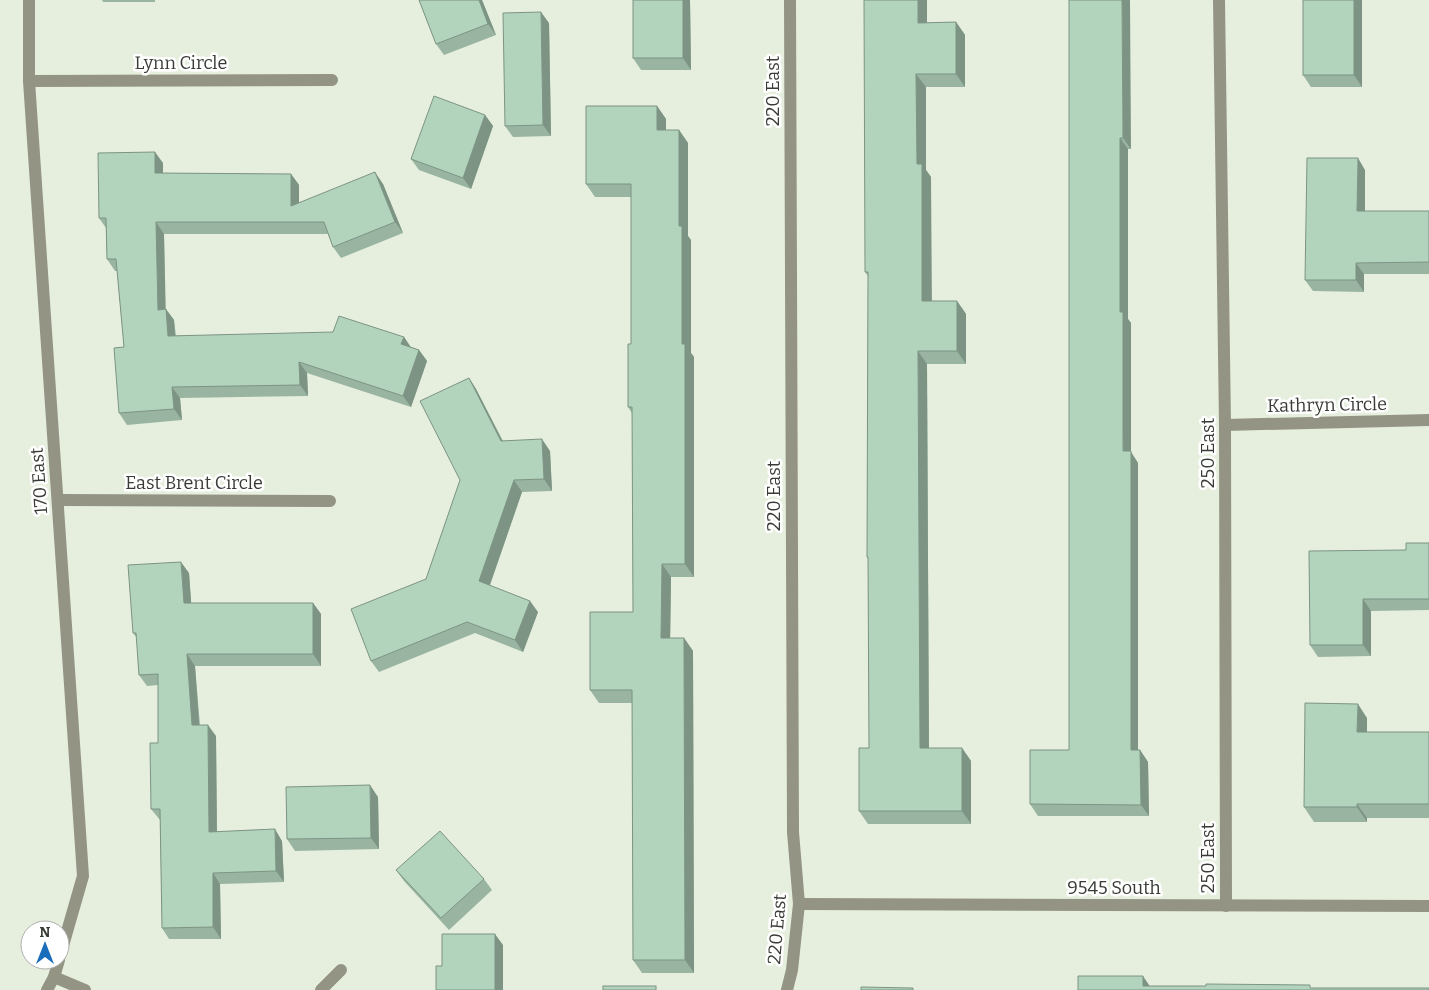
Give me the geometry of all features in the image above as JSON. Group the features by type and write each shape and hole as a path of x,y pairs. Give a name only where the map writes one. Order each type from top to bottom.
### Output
{"street":[{"name":"170 East","path":"29,0 29,81 83,876 70,921"},
{"name":"220 East","path":"787,990 792,970 800,904 793,832 790,0"},
{"name":"250 East","path":"1219,0 1225,425 1226,906"},
{"name":"Lynn Circle","path":"29,81 332,80"},
{"name":"Kathryn Circle","path":"1225,425 1429,420"},
{"name":"East Brent Circle","path":"58,500 330,501"},
{"name":"9545 South","path":"800,904 1429,906"},
{"path":"47,990 56,970"},
{"path":"321,990 341,970"},
{"path":"54,977 86,990"}],"building":[{"path":"419,0 479,0 488,24 436,44"},
{"path":"633,0 683,0 683,58 633,58"},
{"path":"864,0 918,0 918,23 956,22 956,74 916,74 917,164 922,164 922,301 957,301 957,351 918,351 920,748 962,748 962,811 859,811 859,748 869,748 867,557 868,272 865,272"},
{"path":"1069,0 1122,0 1123,138 1120,138 1120,312 1123,312 1123,451 1131,451 1131,750 1140,750 1141,805 1030,804 1030,750 1069,750"},
{"path":"1303,0 1354,0 1354,75 1303,75"},
{"path":"541,12 543,125 505,126 503,13"},
{"path":"434,96 485,115 463,178 411,159"},
{"path":"586,106 657,106 657,130 679,130 679,226 682,226 682,344 685,344 685,564 662,564 661,638 684,638 685,960 633,960 632,690 590,690 590,612 633,612 632,407 628,407 628,344 631,344 631,184 586,184"},
{"path":"155,152 155,173 291,174 291,206 375,172 395,222 333,247 324,222 156,222 158,310 166,309 168,336 333,332 339,316 404,337 401,344 419,350 403,396 299,362 300,385 172,387 174,409 119,413 114,348 124,347 116,259 107,259 106,218 99,218 98,153"},
{"path":"1307,158 1358,158 1357,211 1429,211 1429,262 1356,263 1356,280 1305,280"},
{"path":"469,378 501,441 542,439 544,479 514,480 479,581 530,601 515,640 467,622 371,661 351,609 426,579 460,480 420,401"},
{"path":"1406,543 1429,543 1429,599 1363,599 1363,645 1310,645 1309,551 1406,550"},
{"path":"181,562 184,603 313,603 313,654 187,654 192,725 208,725 209,832 275,829 276,871 213,873 213,927 162,928 160,809 151,809 150,743 158,743 158,674 139,675 136,633 133,633 128,565"},
{"path":"1305,703 1358,704 1357,732 1429,732 1429,804 1357,804 1357,807 1304,807"},
{"path":"370,785 371,838 287,839 286,787"},
{"path":"440,831 484,879 441,918 396,870"},
{"path":"442,934 495,934 495,990 436,990 436,966 442,966"},
{"path":"1078,976 1143,976 1143,986 1206,986 1206,984 1310,985 1310,988 1429,988 1429,990 1078,990"},
{"path":"603,986 656,986 656,990 603,990"},
{"path":"861,987 913,988 913,990 861,990"}]}
